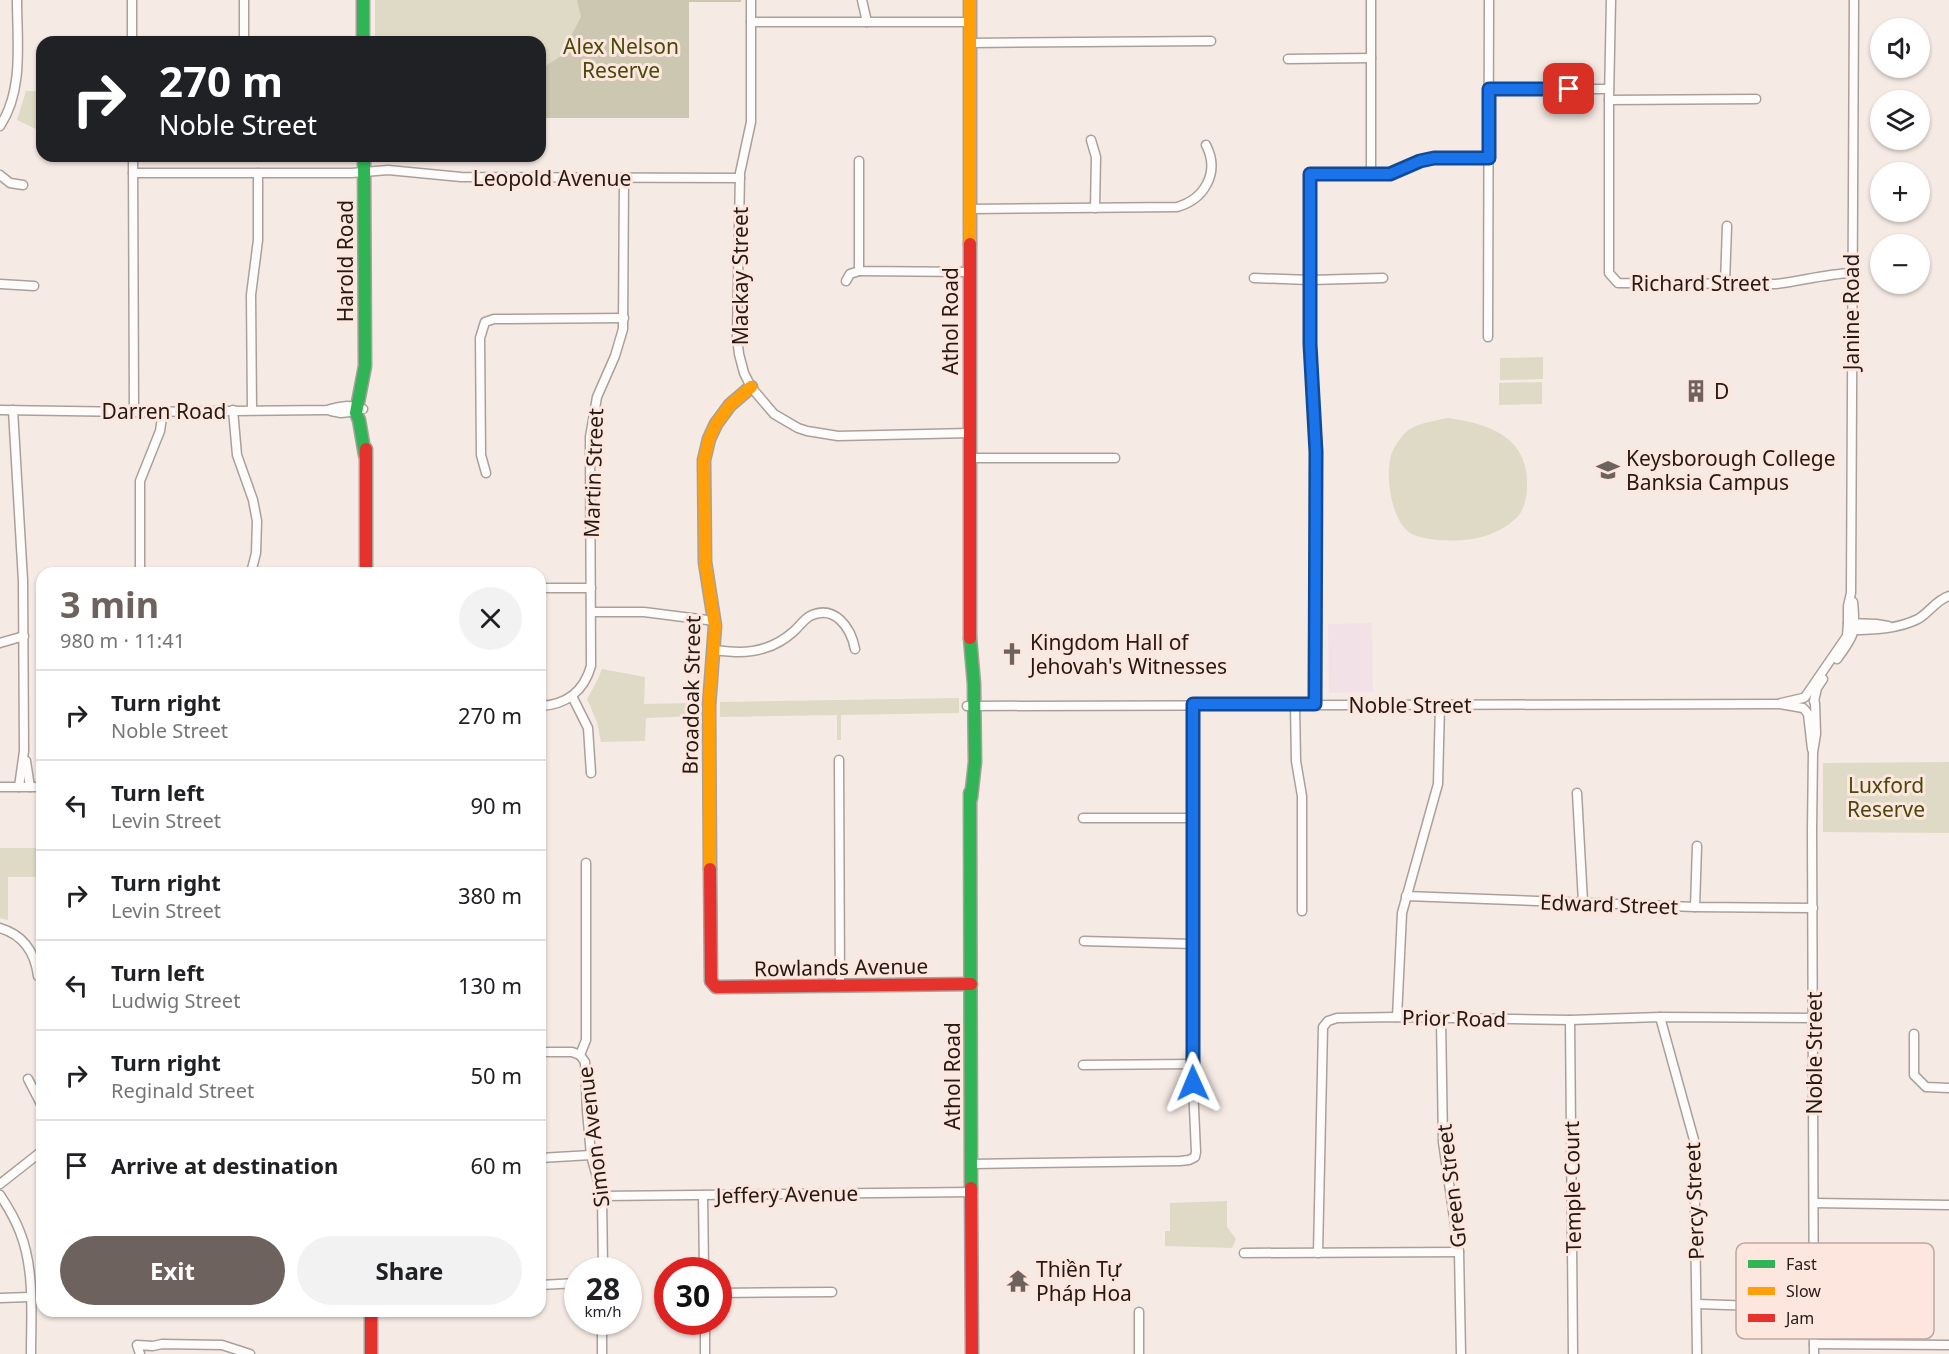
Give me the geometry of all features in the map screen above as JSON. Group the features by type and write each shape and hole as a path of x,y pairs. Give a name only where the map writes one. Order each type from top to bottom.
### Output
{"street":[{"path":"0,126 11,104 16,81 17,0"},
{"path":"132,0 132,36"},
{"path":"244,0 244,36"},
{"path":"363,0 363,36"},
{"name":"Mackay Street","path":"751,0 751,122 740,178 738,346 741,364 751,387 766,407 783,420 798,428 818,434 970,433"},
{"path":"862,0 867,22"},
{"name":"Athol Road","path":"970,0 970,642 967,672 971,706 967,762 971,798 972,1354"},
{"path":"1371,0 1371,175"},
{"path":"1488,337 1489,0"},
{"name":"Richard Street","path":"1611,0 1609,273 1618,283 1776,284 1851,273"},
{"name":"Janine Road","path":"1851,627 1853,600 1851,593 1851,273 1854,0"},
{"path":"751,22 970,22"},
{"path":"970,42 1211,41"},
{"path":"1288,59 1371,58"},
{"path":"1489,89 1609,89"},
{"path":"1609,100 1756,99"},
{"path":"1091,140 1096,158 1095,208"},
{"path":"970,209 1171,208 1190,202 1201,194 1209,182 1211,161 1206,145"},
{"path":"1315,704 1316,452 1310,344 1310,174 1390,174 1420,161 1434,158 1489,158"},
{"path":"859,161 859,272"},
{"path":"133,162 134,412"},
{"name":"Harold Road","path":"364,162 365,366 369,389 359,410 369,434 365,455 366,567"},
{"name":"Leopold Avenue","path":"133,173 400,171 461,177 740,178"},
{"path":"252,410 251,295 258,240 258,173"},
{"path":"0,175 10,183 23,185"},
{"name":"Martin Street","path":"572,696 586,680 591,666 591,422 597,397 619,346 624,318 624,178"},
{"path":"1725,283 1727,226"},
{"path":"846,281 850,274 859,272 970,272"},
{"path":"1254,278 1310,280 1383,278"},
{"path":"0,284 34,286"},
{"path":"486,473 481,455 480,349 481,331 485,322 494,319 624,318"},
{"name":"Broadoak Street","path":"713,985 710,976 709,706 715,621 705,562 704,460 709,439 716,424 730,405 751,387"},
{"name":"Darren Road","path":"0,410 134,412 327,410 341,413 359,410"},
{"path":"14,410 24,636 24,751 19,787"},
{"path":"233,410 237,455 253,500 257,521 256,553 252,567"},
{"path":"140,567 140,481 160,431 163,411"},
{"path":"970,458 1115,458"},
{"path":"546,588 591,588"},
{"path":"1851,627 1882,629 1917,619 1949,596"},
{"path":"592,612 651,612 715,621"},
{"path":"714,650 747,652 765,648 783,639 811,616 822,614 831,614 842,621 851,635 855,649"},
{"path":"1851,627 1850,641 1818,686 1812,709 1804,703 1851,627"},
{"path":"0,643 24,636"},
{"path":"546,705 555,704 572,696 589,734 591,773"},
{"name":"Noble Street","path":"1814,1243 1813,752 1816,734 1815,702"},
{"name":"Noble Street","path":"971,706 1804,703 1813,752"},
{"path":"972,1164 1180,1161 1189,1160 1197,1152 1192,1064 1193,704"},
{"path":"1295,704 1296,761 1302,796 1302,912"},
{"path":"1397,1017 1400,932 1406,896 1438,784 1440,705"},
{"path":"24,751 30,787"},
{"path":"839,760 840,986"},
{"path":"0,787 36,787"},
{"path":"1577,793 1583,902"},
{"path":"1083,818 1194,818"},
{"path":"1695,908 1697,846"},
{"name":"Simon Avenue","path":"586,863 586,1040 580,1055 585,1062 586,1111 591,1155 602,1196 603,1257"},
{"name":"Edward Street","path":"1406,896 1695,908 1813,908"},
{"path":"0,928 16,935 28,946 36,965"},
{"path":"1084,941 1194,944"},
{"name":"Rowlands Avenue","path":"713,985 723,988 971,984"},
{"name":"Prior Road","path":"1318,1253 1323,1027 1328,1021 1337,1018 1397,1017 1570,1020 1660,1017 1814,1018"},
{"name":"Percy Street","path":"1660,1017 1694,1140 1697,1354"},
{"name":"Green Street","path":"1441,1019 1443,1142 1459,1252 1461,1354"},
{"name":"Temple Court","path":"1570,1020 1574,1354"},
{"path":"1914,1034 1914,1075 1926,1087 1949,1088"},
{"path":"546,1052 572,1052 580,1055"},
{"path":"1083,1065 1192,1064"},
{"path":"28,1079 36,1094"},
{"path":"546,1158 591,1155"},
{"path":"0,1184 36,1156"},
{"name":"Jeffery Avenue","path":"602,1196 972,1192"},
{"path":"0,1195 16,1221 25,1246 29,1272 31,1354"},
{"path":"704,1195 704,1257"},
{"path":"1814,1203 1949,1205"},
{"path":"1244,1253 1459,1252"},
{"path":"546,1285 564,1284"},
{"path":"732,1293 832,1292"},
{"path":"0,1298 30,1298"},
{"path":"1697,1304 1736,1305"},
{"path":"1139,1312 1139,1354"},
{"path":"371,1317 371,1354"},
{"path":"602,1335 602,1354"},
{"path":"705,1335 705,1354"},
{"path":"140,1354 137,1345 153,1347 162,1344 222,1345 250,1354"},
{"path":"1814,1349 1949,1345"}],"shaded area":[{"path":"1372,623 1373,692 1329,693 1328,624"}],"green space":[{"name":"Alex Nelson Reserve","path":"375,0 741,0 741,2 689,2 689,118 546,118 546,36 375,36"},
{"name":"Alex Nelson Reserve","path":"577,0 741,0 741,2 689,2 689,118 546,118 546,65 560,57 581,17"},
{"path":"26,91 36,91 36,129 17,120"},
{"path":"1543,357 1543,379 1500,380 1500,358"},
{"path":"1542,382 1542,404 1499,405 1499,383"},
{"path":"1448,418 1478,424 1504,436 1514,445 1526,470 1527,487 1522,510 1506,526 1478,538 1430,539 1410,533 1398,517 1390,493 1391,457 1395,446 1405,433 1425,423"},
{"path":"602,669 645,677 644,704 698,703 697,716 646,718 645,741 601,742 597,722 587,699"},
{"path":"959,698 959,713 841,715 841,740 837,740 837,715 720,717 720,702"},
{"name":"Luxford Reserve","path":"1949,762 1949,833 1823,832 1823,763"},
{"path":"0,848 36,848 36,877 8,877 8,920 0,918"},
{"path":"1227,1201 1227,1227 1236,1239 1232,1248 1165,1246 1165,1231 1170,1231 1170,1203"}],"traffic: fast":[{"path":"363,0 363,36"},
{"path":"364,162 365,366 356,413 365,455"},
{"path":"970,638 974,684 975,762 971,798"},
{"path":"970,793 971,1188"}],"traffic: slow":[{"path":"970,0 970,244"},
{"path":"710,869 709,706 715,626 705,562 704,460 709,439 716,424 730,405 751,387"}],"traffic: jam":[{"path":"970,244 970,638"},
{"path":"366,449 366,567"},
{"path":"710,869 711,981 716,987 971,984"},
{"path":"971,1188 972,1354"},
{"path":"371,1317 371,1354"}],"place":[{"name":"D","path":"1696,391"},
{"name":"Keysborough College Banksia Campus","path":"1608,470"},
{"name":"Kingdom Hall of Jehovah's Witnesses","path":"1012,654"},
{"name":"Thiền Tự Pháp Hoa","path":"1018,1281"}],"route":[{"path":"1193,1083 1193,704 1315,704 1316,452 1310,344 1310,174 1390,174 1420,161 1434,158 1489,158 1489,89 1569,89"}]}
